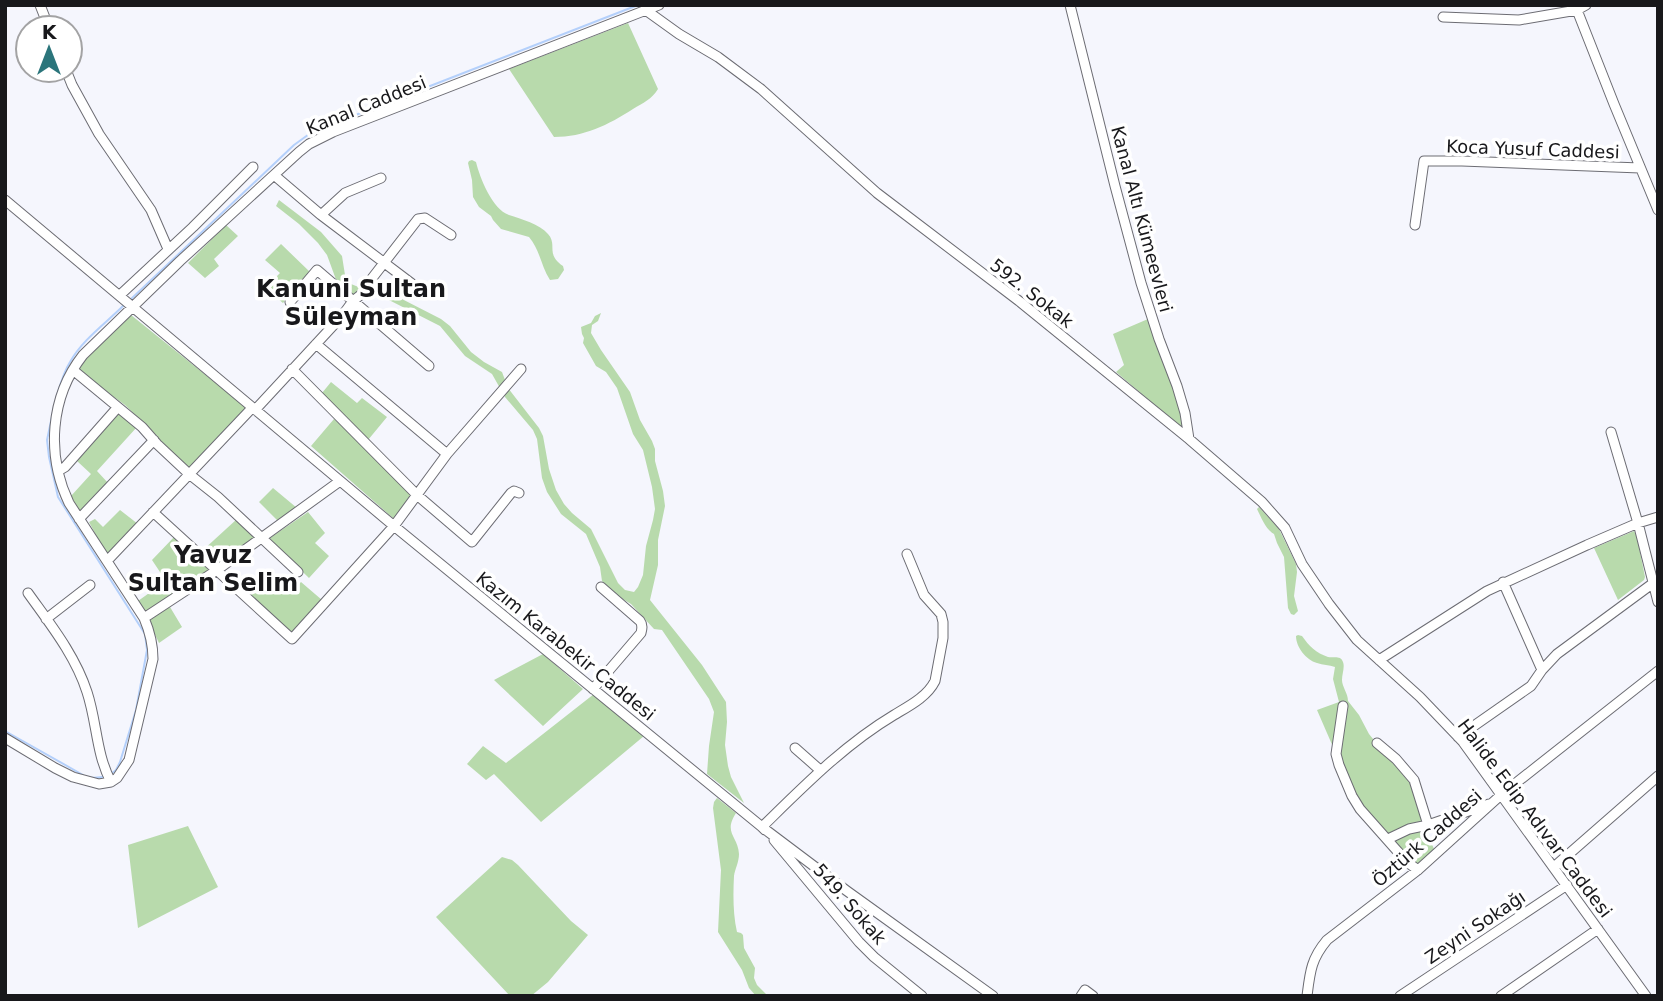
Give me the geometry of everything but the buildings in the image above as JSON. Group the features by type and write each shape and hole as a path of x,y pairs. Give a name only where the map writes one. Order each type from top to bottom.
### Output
{"street":[{"name":"Kanal Caddesi","path":"110,781 117,778 129,760 153,659 153,645 144,618 64,492 53,438 64,388 73,370 91,346 132,306 299,152 321,137 642,9 659,5"},
{"name":"Kanal Altı Kümeevleri","path":"1070,5 1141,283 1177,386 1189,439"},
{"path":"1443,17 1519,20 1579,7 1658,210"},
{"name":"592. Sokak","path":"642,9 718,57 761,89 877,193 1019,301 1262,502 1284,528 1309,574 1357,640"},
{"path":"72,84 99,134 150,210 168,249"},
{"name":"Koca Yusuf Caddesi","path":"1415,225 1424,161 1640,168"},
{"path":"5,200 121,296 253,167"},
{"path":"274,175 321,215 411,283"},
{"path":"321,215 345,193 381,178"},
{"path":"107,561 363,293 420,218 425,218 452,235"},
{"path":"290,302 317,270 429,366"},
{"name":"Kazım Karabekir Caddesi","path":"121,296 394,526 762,827 993,996"},
{"path":"316,344 447,454"},
{"path":"292,369 417,495 472,542 511,493 519,493"},
{"path":"153,512 292,639 394,526 447,454 521,369"},
{"path":"73,370 142,427 189,474 218,497 298,572"},
{"path":"58,471 65,467 118,407"},
{"path":"1611,432 1655,583 1658,603"},
{"path":"79,519 154,440"},
{"path":"144,618 217,570 340,481"},
{"path":"1379,660 1464,604 1503,582 1638,523 1658,517"},
{"path":"762,827 820,770 868,732 929,691 935,681 943,638 943,622 941,614 924,595 907,554"},
{"path":"1503,582 1542,670"},
{"path":"1458,737 1531,686 1557,654 1655,583"},
{"path":"46,619 90,585"},
{"path":"593,689 642,629 640,621 601,587"},
{"path":"5,738 73,777 99,784 110,781 104,768 94,717 82,678 65,646 28,593"},
{"name":"Halide Edip Adıvar Caddesi","path":"1357,640 1458,737 1502,794 1646,996"},
{"name":"Öztürk Caddesi","path":"1307,996 1311,968 1317,953 1327,940 1418,870 1502,794 1658,671"},
{"path":"1343,706 1336,754 1352,796 1407,862 1418,870"},
{"path":"1377,743 1396,759 1414,780 1428,825"},
{"path":"795,748 820,770"},
{"path":"1553,867 1658,776"},
{"path":"1388,839 1409,829 1491,804"},
{"name":"549. Sokak","path":"762,827 859,942 922,996"},
{"name":"Zeyni Sokağı","path":"1400,996 1567,885"},
{"path":"1501,996 1598,929"},
{"path":"1081,996 1085,990 1093,996"}],"green space":[{"path":"628,23 658,89 653,96 605,125 575,135 554,137 509,69"},
{"path":"472,160 476,162 492,200 503,212 545,230 551,238 554,257 564,270 558,279 550,280 529,237 501,229 491,216 479,207 473,197 468,163"},
{"path":"279,200 321,232 342,256 345,275 351,284 361,288 355,297 338,285 327,255 318,243 276,206"},
{"path":"226,225 238,236 214,259 219,266 205,278 188,263"},
{"path":"281,244 310,272 283,303 265,288 280,273 265,260"},
{"path":"367,289 381,290 441,319 471,352 502,372 508,388 543,436 549,469 564,504 591,529 618,583 625,590 634,592 643,575 646,546 655,509 643,450 633,434 617,388 606,372 596,366 583,343 581,327 591,323 595,316 601,313 598,321 592,325 591,333 630,392 655,449 655,461 663,491 665,506 658,540 658,565 650,600 702,665 726,702 725,745 728,766 744,803 707,774 714,712 709,699 662,630 654,629 631,604 616,595 602,581 600,567 586,534 561,514 547,492 533,430 505,397 492,374 465,356 440,326 385,298 365,294"},
{"path":"131,315 248,409 190,470 125,405 78,371 85,356"},
{"path":"1148,319 1179,397 1184,430 1116,372 1124,365 1113,334"},
{"path":"331,382 357,403 362,398 387,417 368,440 322,393"},
{"path":"118,413 137,427 97,471 109,484 81,514 71,496 91,474 77,461"},
{"path":"334,419 414,496 394,519 311,446"},
{"path":"273,488 297,508 279,522 259,502"},
{"path":"1259,507 1279,529 1296,564 1294,596 1298,611 1294,615 1288,608 1284,557 1274,534 1257,509"},
{"path":"120,510 138,524 107,556 89,522 95,519 103,527"},
{"path":"308,512 325,533 315,543 329,556 309,578 270,538"},
{"path":"237,519 256,537 216,566 202,551"},
{"path":"1634,531 1645,577 1618,600 1594,548"},
{"path":"175,536 209,570 146,613 138,601 166,581 152,560"},
{"path":"260,572 278,591 287,584 294,589 301,582 322,600 292,634 243,590"},
{"path":"170,607 182,627 159,643 148,620"},
{"path":"1298,635 1320,653 1342,660 1342,683 1348,701 1369,734 1408,778 1424,819 1422,823 1435,851 1417,864 1412,863 1362,805 1350,786 1317,710 1339,702 1333,679 1335,667 1317,663 1306,656 1298,644"},
{"path":"543,654 583,689 543,726 494,680"},
{"path":"594,694 644,736 541,822 494,774 486,780 467,764 483,746 506,763"},
{"path":"717,798 736,813 731,830 739,854 734,876 737,932 743,935 744,948 755,968 754,978 757,985 768,996 756,996 749,988 742,970 718,932 721,870 713,808"},
{"path":"188,826 218,887 138,928 128,845"},
{"path":"502,857 518,865 571,921 588,935 548,982 531,996 510,996 436,917"}],"waterway":[{"path":"130,300 294,145 312,132 638,5"},
{"path":"56,399 65,371 75,354 123,306"},
{"path":"54,407 47,440 58,497 145,634 147,650 136,710 120,762 111,774"},
{"path":"5,731 83,775"},
{"path":"91,778 103,777"}],"district":[{"name":"Kanuni Sultan Süleyman","path":"351,303"},
{"name":"Yavuz Sultan Selim","path":"213,569"}]}
